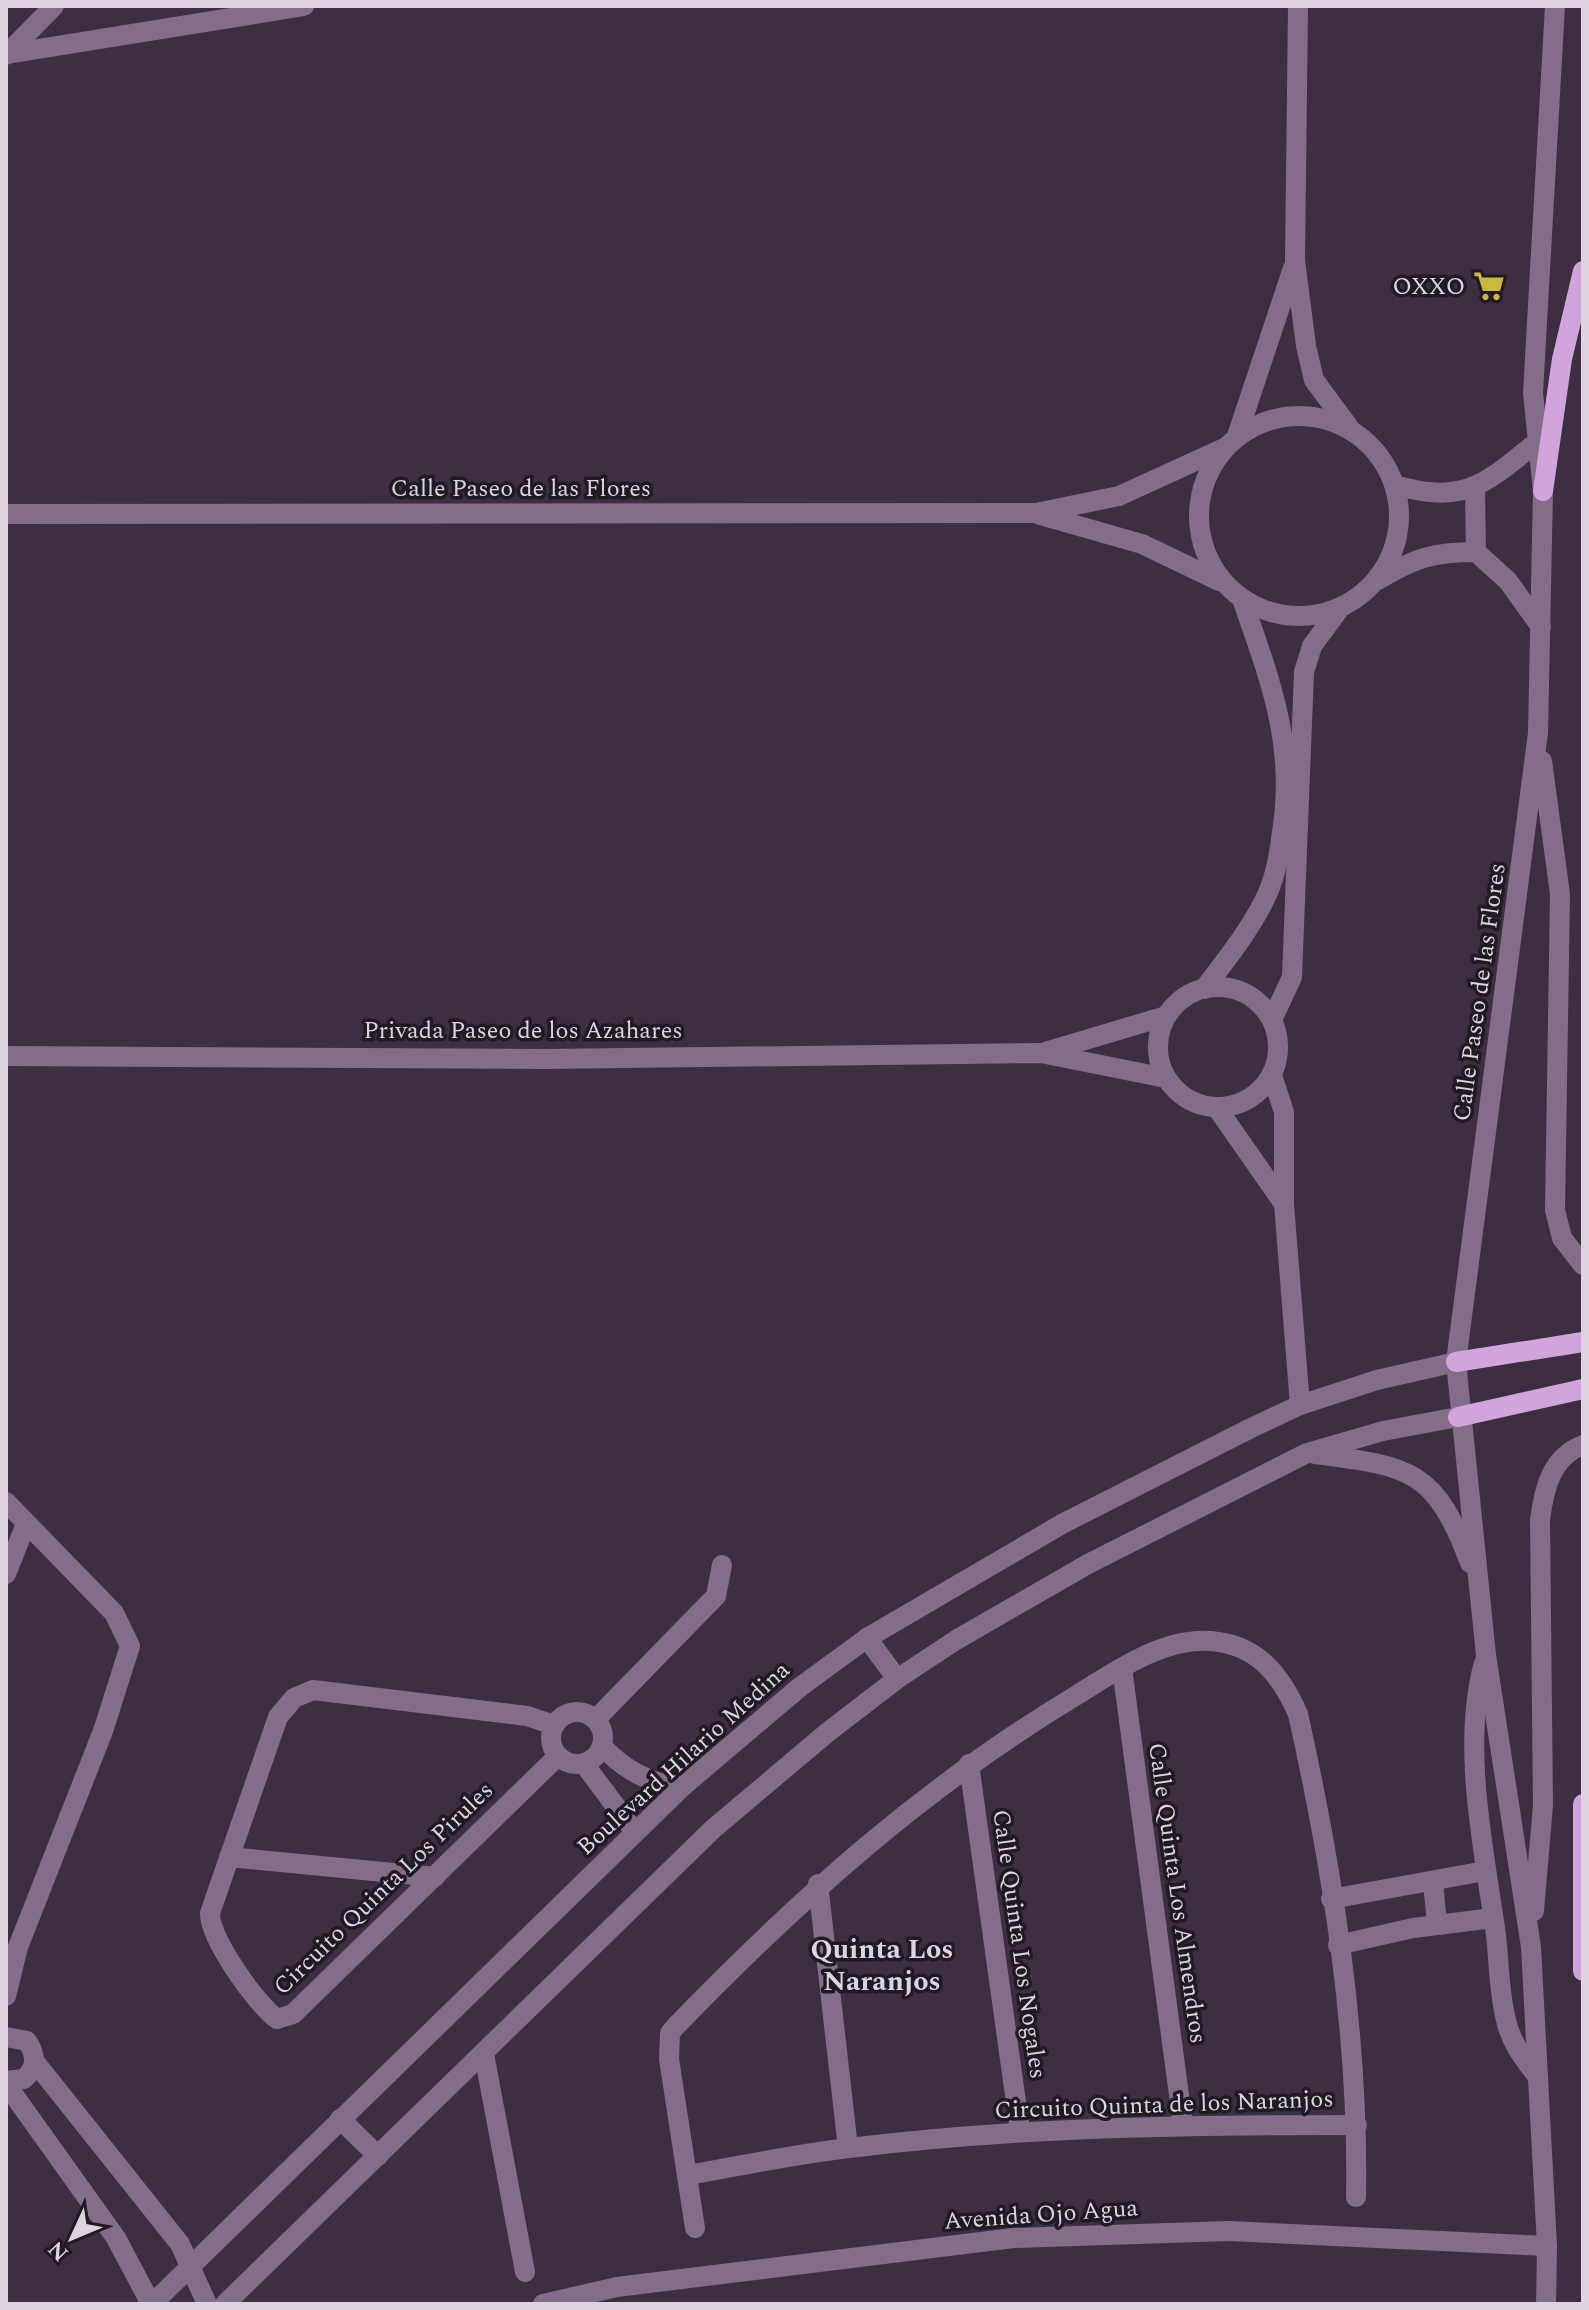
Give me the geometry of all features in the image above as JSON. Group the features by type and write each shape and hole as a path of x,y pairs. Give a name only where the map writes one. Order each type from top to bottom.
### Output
{"main road":[{"path":"1543,491 1562,359 1583,271"},
{"name":"Boulevard Hilario Medina","path":"1456,1362 1583,1342"},
{"path":"1458,1417 1583,1389"},
{"path":"1583,1804 1583,1971"}],"street":[{"path":"7,54 54,6"},
{"path":"7,54 304,6"},
{"path":"1298,6 1295,260 1306,346 1314,380 1350,429 1378,453 1395,485 1400,518 1396,541 1377,581"},
{"name":"Calle Paseo de las Flores","path":"1482,1595 1458,1417 1456,1362 1538,733 1543,491 1533,393 1555,6"},
{"path":"1295,260 1230,442 1210,468 1201,491 1198,516 1201,540 1210,563 1225,584 1242,599 1281,615 1311,616 1340,608"},
{"path":"1230,442 1269,420 1304,415 1328,419 1350,429"},
{"name":"Calle Paseo de las Flores","path":"6,514 1036,513 1119,496 1230,442"},
{"path":"1395,485 1438,494 1475,488 1537,442"},
{"path":"1475,488 1476,552"},
{"name":"Calle Paseo de las Flores","path":"1036,513 1142,544 1225,584"},
{"path":"1272,1020 1292,977 1304,672 1312,646 1340,608 1377,581 1419,557 1441,552 1476,552 1508,581 1541,627"},
{"path":"1204,989 1251,925 1265,899 1277,865 1286,805 1283,728 1242,599"},
{"path":"1538,733 1560,894 1555,1210 1562,1238 1583,1265"},
{"path":"1230,988 1255,999 1272,1020 1278,1057 1272,1075 1258,1093 1239,1104 1217,1108 1197,1104 1179,1093 1166,1078 1159,1057 1159,1036 1166,1016 1189,994 1204,989 1230,988"},
{"name":"Privada Paseo de los Azahares","path":"1041,1053 1166,1016"},
{"name":"Privada Paseo de los Azahares","path":"6,1056 546,1059 1041,1053 1166,1078"},
{"path":"1272,1075 1284,1112 1284,1204 1300,1405"},
{"path":"1217,1108 1284,1204"},
{"name":"Boulevard Hilario Medina","path":"152,2304 682,1787 800,1687 867,1638 1062,1524 1167,1467 1300,1405 1377,1380 1456,1362"},
{"path":"225,2304 713,1829 828,1732 897,1679 956,1640 1088,1564 1307,1453 1383,1431 1458,1417"},
{"path":"1531,1947 1543,1805 1540,1520 1544,1487 1554,1469 1570,1450 1583,1445"},
{"path":"1307,1453 1390,1464 1416,1475 1443,1506 1461,1538 1482,1595 1486,1655 1531,1947 1547,2246 1546,2304"},
{"path":"6,1502 114,1613 130,1646 103,1731 18,1947 6,1996"},
{"path":"6,1574 26,1524"},
{"path":"596,1719 716,1596 722,1565"},
{"path":"867,1638 897,1679"},
{"name":"Circuito Quinta de los Naranjos","path":"695,2228 669,2059 670,2033 818,1884 893,1821 969,1764 1122,1668 1187,1642 1211,1641 1237,1646 1260,1659 1283,1682 1298,1714 1338,1945 1357,2125 1356,2197"},
{"path":"1486,1655 1476,1692 1474,1728 1485,1871 1505,2019 1518,2052 1538,2077"},
{"name":"Calle Quinta Los Almendros","path":"1122,1668 1183,2125"},
{"name":"Circuito Quinta Los Pirules","path":"554,1725 527,1716 313,1690 294,1698 278,1717 229,1857 210,1923 263,2010 277,2019 293,2014 558,1756"},
{"path":"578,1712 596,1719 601,1727 602,1746 592,1760 584,1764 565,1762 558,1756 550,1736 554,1725 569,1713 578,1712"},
{"path":"602,1746 617,1761 645,1779 682,1787"},
{"path":"584,1764 635,1832"},
{"name":"Calle Quinta Los Nogales","path":"969,1764 1020,2131"},
{"path":"229,1857 435,1877"},
{"path":"1331,1899 1485,1871"},
{"path":"1433,1882 1437,1924"},
{"path":"818,1884 848,2148"},
{"path":"1338,1945 1437,1924 1493,1918"},
{"path":"6,2037 27,2041 35,2062 180,2244 207,2304"},
{"path":"484,2054 525,2272"},
{"path":"35,2062 24,2079 6,2083 116,2238 152,2304"},
{"path":"340,2119 378,2156"},
{"name":"Circuito Quinta de los Naranjos","path":"687,2175 848,2148 1020,2131 1183,2125 1357,2125"},
{"name":"Avenida Ojo Agua","path":"543,2304 617,2287 1013,2238 1229,2231 1547,2246"}],"place":[{"name":"OXXO","path":"1489,286"}],"district":[{"name":"Quinta Los Naranjos","path":"882,1964"}]}
